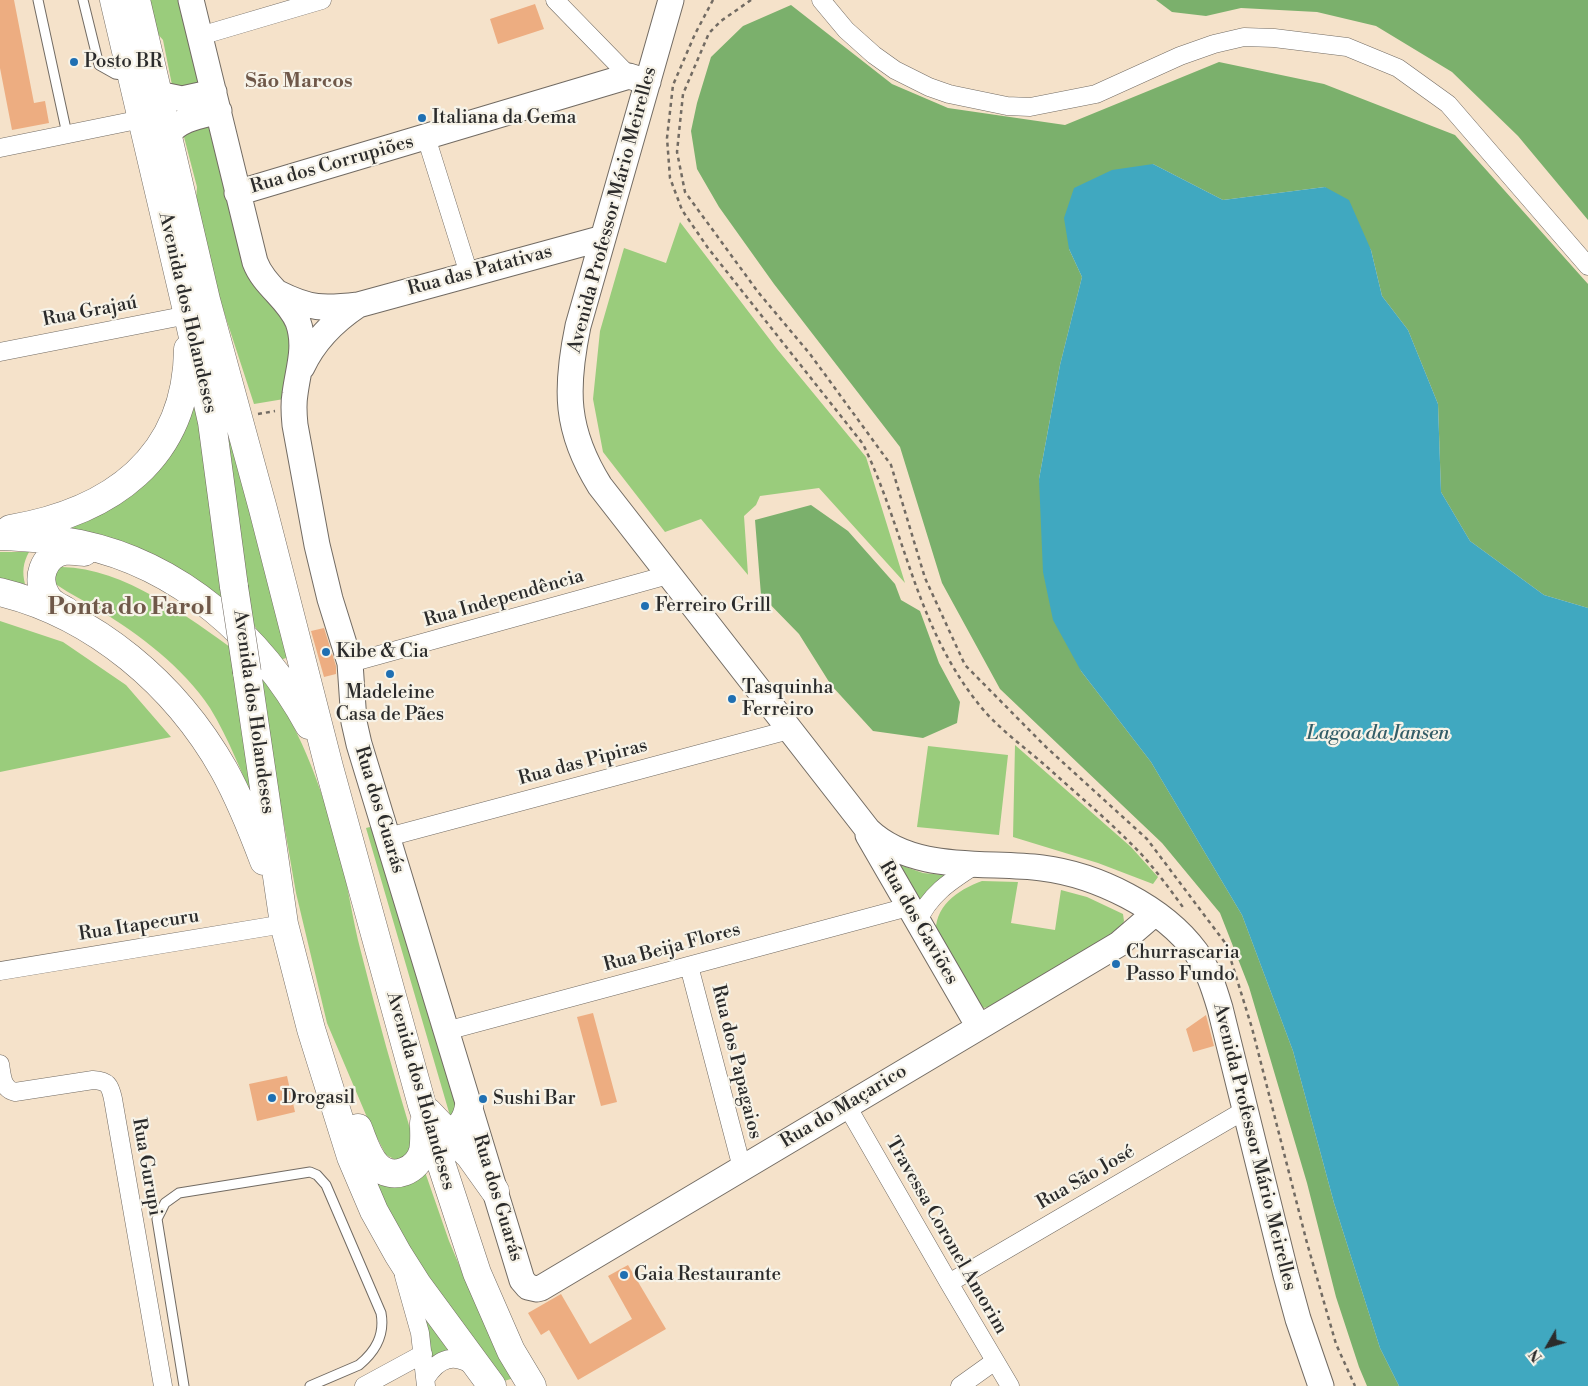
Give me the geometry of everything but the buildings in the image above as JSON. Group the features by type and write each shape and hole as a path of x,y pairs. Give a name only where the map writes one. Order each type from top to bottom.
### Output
{"main road":[{"name":"Avenida dos Holandeses","path":"114,0 212,422 234,587 284,924 311,1029 354,1166 374,1211 417,1284 487,1379"},
{"name":"Avenida dos Holandeses","path":"136,0 206,300 329,767 422,1105 477,1273 511,1351 532,1386"},
{"path":"0,530 43,522 90,505 123,485 152,458 169,431 181,401 188,355 188,314"},
{"path":"0,536 66,542 115,555 151,569 185,588 215,610 259,652 287,689 318,741 329,767"},
{"path":"115,555 68,550 57,553 51,557 43,568 41,582 43,589 48,599 54,605 100,632 144,670 188,718 224,770 254,835 284,924"},
{"path":"0,592 30,601 84,626 144,670"},
{"path":"311,1029 343,1093 370,1157 382,1170 391,1174 401,1173 412,1167 420,1158 424,1143 422,1105"},
{"path":"422,1105 445,1132 470,1156 495,1191"},
{"path":"445,1132 451,1132 461,1125 468,1114 469,1106"}],"street":[{"path":"190,0 258,271 278,292"},
{"path":"200,36 322,0"},
{"path":"555,0 638,79"},
{"name":"Avenida Professor Mário Meirelles","path":"671,0 638,79 604,238 578,326 572,356 569,392 574,428 586,463 600,486 668,575 858,818 882,843 904,853 941,861 1043,868 1087,878 1131,898 1155,914 1195,951 1205,967 1220,1008 1298,1318 1321,1386"},
{"path":"821,0 846,30 874,55 895,70 929,87 950,94 1007,106 1030,107 1096,94 1180,56 1214,44 1244,38 1283,39 1347,47 1398,68 1448,104 1588,266"},
{"name":"Rua dos Corrupiões","path":"237,193 426,137 638,79"},
{"path":"158,94 182,99 216,102"},
{"path":"168,134 177,125 216,102"},
{"path":"0,148 142,119"},
{"path":"426,137 469,274"},
{"name":"Rua das Patativas","path":"278,292 298,303 311,307 332,308 358,305 604,238"},
{"name":"Rua dos Guarás","path":"278,292 297,322 303,350 294,408 304,482 330,599 350,663 354,722 359,744 522,1280 528,1288"},
{"name":"Rua das Patativas","path":"300,371 306,357 318,340 340,317 358,305"},
{"name":"Rua Grajaú","path":"0,352 188,314"},
{"name":"Rua Independência","path":"350,663 668,575"},
{"name":"Rua das Pipiras","path":"388,837 789,730"},
{"name":"Rua dos Gaviões","path":"858,818 979,1027"},
{"path":"913,915 949,882 977,864"},
{"name":"Rua do Maçarico","path":"528,1288 541,1288 1119,944 1155,914"},
{"name":"Rua Beija Flores","path":"446,1031 689,966 913,915"},
{"name":"Rua Itapecuru","path":"0,970 284,924"},
{"name":"Rua dos Papagaios","path":"689,966 742,1168"},
{"name":"Rua Gurupi","path":"0,1064 4,1084 10,1091 15,1092 93,1080 103,1080 108,1084 163,1386"},
{"name":"Travessa Coronel Amorim","path":"847,1106 1010,1386"},
{"name":"Rua São José","path":"949,1283 1245,1110"},
{"path":"398,1254 423,1354 426,1382"},
{"path":"364,1386 423,1354"},
{"path":"426,1382 432,1369 445,1359 461,1359 487,1379"},
{"path":"960,1386 995,1361"}],"lane":[{"path":"38,0 67,134"},
{"path":"83,0 99,65 115,74 132,76"},
{"path":"184,1386 157,1219 162,1208 172,1196 178,1193 310,1172 317,1175 326,1185 381,1313 383,1323 378,1344 364,1361 359,1365 310,1386"}],"path":[{"path":"713,0 695,34 674,85 667,138 670,178 682,210 708,248 863,444 874,468 916,589 931,626 954,670 978,704 1116,829 1143,857 1186,912"},
{"path":"751,0 721,20 709,33 684,94 677,152 685,192 758,292 810,354 892,465 925,578 965,665 1046,747 1147,839 1226,944 1252,1028 1336,1344 1355,1386"}],"green space":[{"path":"148,0 183,0 201,90 172,85 163,40 156,32"},
{"path":"1156,0 1588,0 1588,220 1518,136 1452,72 1376,26 1317,12 1241,8 1206,16 1172,12"},
{"path":"791,5 892,84 948,108 1065,125 1219,62 1324,84 1455,135 1588,284 1588,608 1544,595 1470,541 1441,492 1438,404 1408,330 1382,296 1371,250 1325,187 1223,200 1153,164 1069,249 1082,277 1060,365 1039,479 1081,671 1151,762 1242,915 1293,1051 1334,1203 1380,1348 1399,1386 1367,1386 1359,1367 1336,1297 1307,1183 1249,987 1220,913 1162,843 1000,689 942,583 900,447 774,284 719,207 697,169 691,131 697,103 711,57 743,26"},
{"path":"200,124 208,127 213,133 291,343 284,399 254,404 221,303 196,200 197,187 184,137 187,128"},
{"path":"680,222 777,349 866,457 905,583 819,488 760,496 756,505 744,516 748,575 701,519 665,532 603,452 593,399 600,331 624,248 666,263"},
{"path":"180,228 292,656 277,661 250,619"},
{"path":"193,398 197,402 224,602 66,528"},
{"path":"811,505 848,531 895,584 901,600 920,611 939,663 960,702 957,723 923,738 873,731 831,685 799,634 761,595 755,520"},
{"path":"0,552 29,552 24,568 25,584 0,580"},
{"path":"62,567 109,576 132,585 198,624 237,652 257,808 223,732 210,708 199,693 174,666 145,641 114,619 57,585 54,581 57,568"},
{"path":"0,621 63,642 126,685 171,737 0,772"},
{"path":"257,669 285,710 296,732 316,779 332,827 342,863 367,976 414,1142 405,1156 396,1160 386,1155 369,1122 327,1023 296,893"},
{"path":"1015,745 1131,847 1158,877 1153,884 1098,863 1013,837"},
{"path":"928,746 1008,755 999,835 917,827"},
{"path":"374,826 459,1117 453,1126 366,828"},
{"path":"900,865 923,873 944,875 944,877 921,904"},
{"path":"982,881 1018,882 1011,923 1055,930 1061,890 1087,897 1123,914 1124,921 1121,928 993,1006 983,1008 936,936 938,916 943,908 964,889"},
{"path":"424,1169 449,1241 479,1312 514,1378 504,1381 434,1285 403,1236 377,1184 394,1186"},
{"path":"426,1314 455,1352 427,1365 423,1327"}],"water":[{"name":"Lagoa da Jansen","path":"1153,164 1223,200 1325,187 1349,200 1371,250 1382,296 1408,330 1438,404 1441,492 1470,541 1544,595 1588,608 1588,1386 1399,1386 1380,1348 1334,1203 1293,1051 1242,915 1151,762 1081,671 1053,620 1043,572 1039,479 1060,365 1082,277 1069,249 1064,218 1074,188 1112,170"}],"place":[{"name":"Posto BR","path":"74,62"},
{"name":"Italiana da Gema","path":"422,118"},
{"name":"Ferreiro Grill","path":"645,606"},
{"name":"Kibe & Cia","path":"326,652"},
{"name":"Madeleine Casa de Pães","path":"390,674"},
{"name":"Tasquinha Ferreiro","path":"732,699"},
{"name":"Churrascaria Passo Fundo","path":"1116,964"},
{"name":"Drogasil","path":"272,1098"},
{"name":"Sushi Bar","path":"483,1099"},
{"name":"Gaia Restaurante","path":"624,1275"}],"district":[{"name":"São Marcos","path":"299,82"},
{"name":"Ponta do Farol","path":"130,608"}]}
